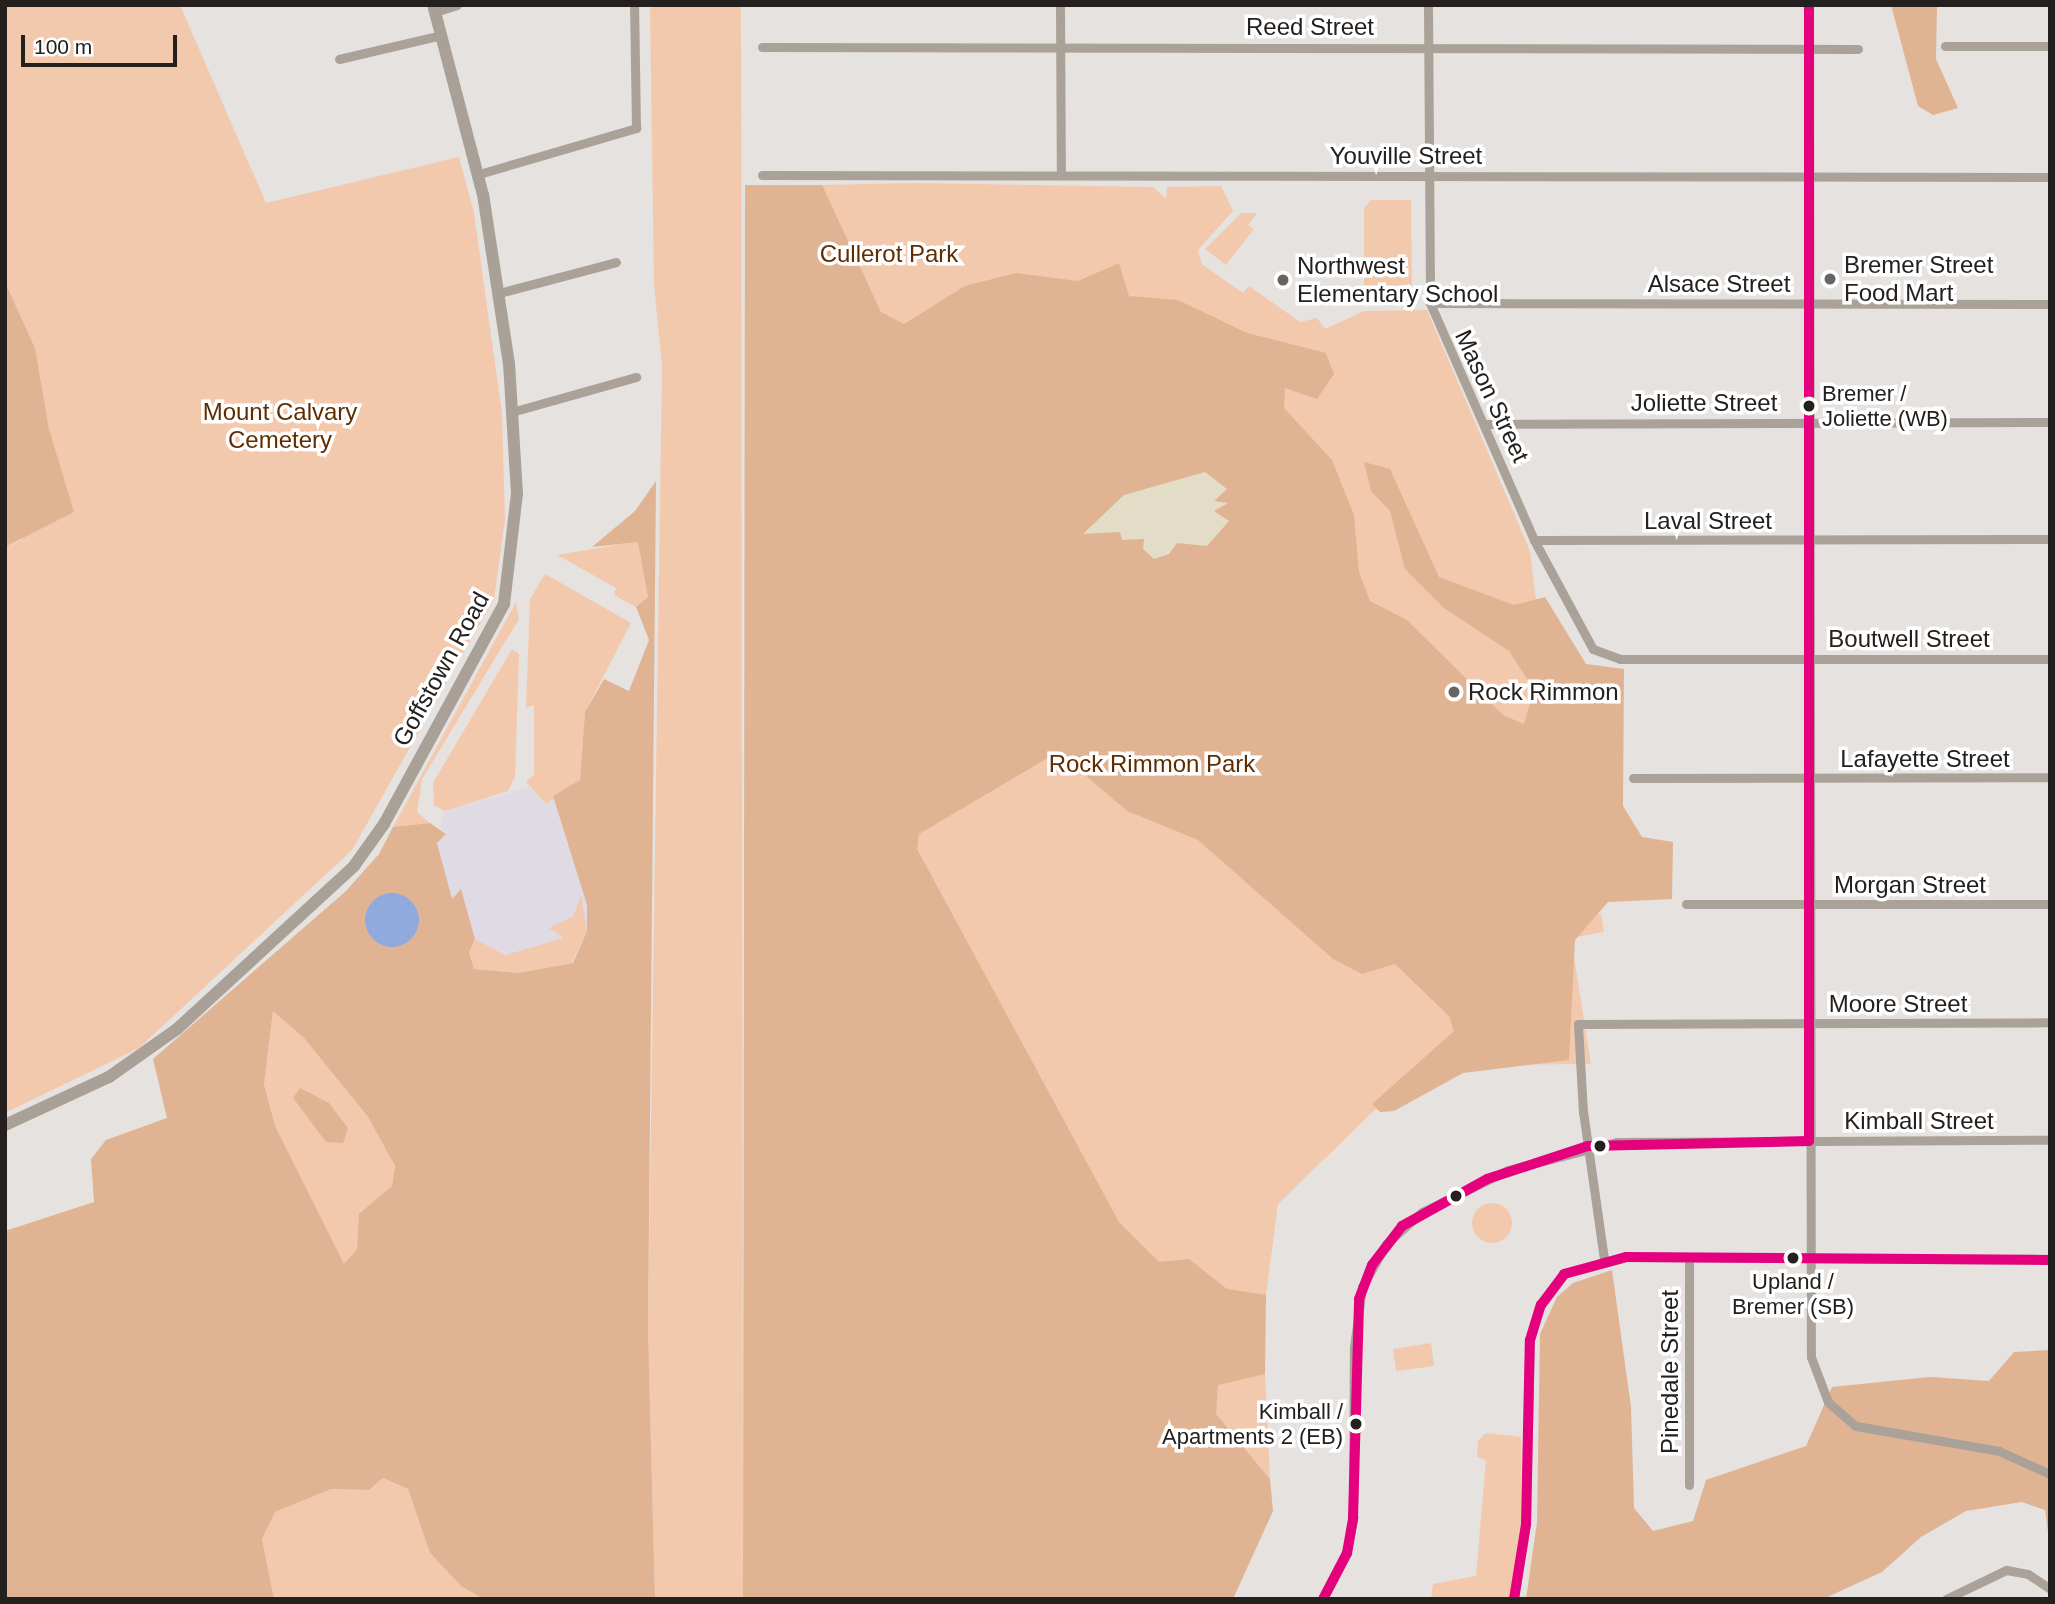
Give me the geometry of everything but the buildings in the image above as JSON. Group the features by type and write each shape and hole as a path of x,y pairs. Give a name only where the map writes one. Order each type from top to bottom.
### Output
{"main road":[{"name":"Goffstown Road","path":"5,1125 109,1077 177,1029 375,839 508,591 517,508 515,411 479,174 434,9"}],"street":[{"path":"434,9 457,5"},
{"path":"479,174 636,128 634,5"},
{"path":"1060,5 1061,174"},
{"name":"Mason Street","path":"1428,5 1430,303 1534,540 1600,656"},
{"path":"1809,5 1809,1260 1813,1369 1836,1411 1867,1431 1999,1451 2050,1474"},
{"path":"340,59 441,35"},
{"path":"1945,46 2050,46"},
{"name":"Reed Street","path":"762,47 1858,49"},
{"name":"Youville Street","path":"762,174 2050,177"},
{"path":"499,293 616,262"},
{"name":"Alsace Street","path":"1430,303 2050,304"},
{"path":"515,411 636,377"},
{"name":"Joliette Street","path":"1484,424 2050,422"},
{"name":"Laval Street","path":"1534,540 2050,539"},
{"name":"Boutwell Street","path":"1600,656 2050,659"},
{"name":"Lafayette Street","path":"1633,778 2050,778"},
{"name":"Morgan Street","path":"1686,904 2050,904"},
{"name":"Moore Street","path":"1588,1146 1578,1024 2050,1022"},
{"name":"Kimball Street","path":"1323,1599 1347,1553 1353,1518 1355,1323 1372,1265 1402,1226 1443,1200 1508,1170 1588,1146 1809,1141 2050,1140"},
{"path":"1588,1146 1604,1259"},
{"path":"1514,1599 1525,1524 1527,1365 1533,1329 1554,1283 1604,1259 2050,1260"},
{"name":"Pinedale Street","path":"1689,1259 1689,1485"},
{"path":"1946,1599 2006,1570 2028,1574 2050,1589"}],"shaded area":[{"path":"529,787 546,804 553,796 587,905 587,931 474,969 461,890 452,900 437,843 446,834 440,826 445,811"}],"green space":[{"name":"Mount Calvary Cemetery","path":"5,5 180,5 266,203 459,157 474,213 502,413 505,520 494,599 352,850 139,1048 5,1113 5,547 21,540 49,429 35,348 5,282"},
{"path":"650,5 741,5 743,1599 655,1599 648,1329 662,365 654,285"},
{"path":"1891,5 1937,5 1936,59 1958,108 1933,115 1918,106"},
{"name":"Rock Rimmon Park","path":"915,183 1153,187 1166,199 1167,187 1221,186 1233,211 1198,250 1202,264 1243,293 1249,286 1300,322 1317,318 1325,329 1364,311 1427,310 1530,551 1574,917 1601,914 1604,932 1571,938 1591,1064 1421,1065 1278,1204 1266,1295 1254,1294 1241,1379 1265,1374 1270,1479 1233,1434 752,1599 820,517 822,185"},
{"name":"Rock Rimmon Park","path":"745,185 822,185 881,312 904,324 965,286 1016,273 1078,281 1119,263 1129,296 1178,300 1247,333 1326,353 1334,374 1317,399 1285,388 1284,408 1332,460 1354,515 1359,572 1370,601 1407,620 1503,715 1524,724 1534,690 1509,651 1444,608 1405,569 1390,511 1371,491 1364,462 1390,469 1439,577 1514,605 1545,597 1586,664 1624,669 1623,806 1642,837 1673,842 1672,899 1608,902 1575,940 1569,1060 1463,1073 1394,1111 1380,1112 1372,1104 1454,1031 1449,1016 1395,964 1362,974 1333,959 1198,840 1127,811 1064,757 1046,759 919,834 917,849 1119,1222 1159,1262 1189,1259 1227,1289 1266,1295 1265,1374 1218,1385 1216,1414 1270,1479 1273,1511 1233,1599 743,1599"},
{"path":"1371,200 1411,200 1412,295 1364,295 1364,208"},
{"path":"1241,213 1257,213 1248,225 1254,229 1226,265 1205,249"},
{"path":"5,282 35,348 49,429 74,512 5,547"},
{"path":"656,481 648,1329 655,1599 483,1599 461,1586 430,1553 408,1489 383,1478 369,1490 331,1489 275,1512 262,1539 274,1599 5,1599 5,1231 94,1202 91,1159 106,1140 167,1118 153,1059 346,891 379,854 393,827 430,823 446,834 437,843 452,899 461,889 475,939 469,952 474,969 518,973 573,963 587,931 587,905 553,796 580,780 585,712 604,679 629,691 649,640 636,607 648,597 638,542 592,547 635,511","holes":["273,1011 304,1038 368,1117 395,1166 392,1186 359,1214 357,1249 344,1264 275,1126 264,1084"]},
{"path":"639,541 648,597 636,607 614,595 616,588 557,555"},
{"path":"545,574 631,623 585,712 580,780 546,804 526,782 534,775 534,705 526,708 530,599"},
{"path":"516,602 519,619 422,779 417,812 430,823 393,827"},
{"path":"512,649 519,654 515,777 508,791 445,811 434,805 433,783"},
{"path":"581,896 587,931 572,963 518,973 474,969 469,952 475,939 505,955 564,938 549,928 573,916"},
{"path":"273,1011 304,1038 368,1117 395,1166 392,1186 360,1214 357,1250 344,1265 275,1126 264,1084"},
{"path":"300,1088 329,1103 348,1128 343,1143 326,1142 293,1098"},
{"path":"1492,1203 1506,1209 1512,1223 1506,1237 1492,1243 1478,1237 1472,1223 1478,1209"},
{"path":"1612,1270 1631,1407 1634,1508 1653,1531 1693,1521 1706,1480 1806,1446 1832,1387 1930,1377 1989,1381 2014,1352 2050,1350 2050,1547 2045,1510 2022,1502 1966,1511 1921,1537 1882,1572 1823,1599 1526,1599 1537,1522 1540,1334 1557,1297 1573,1283"},
{"path":"1431,1343 1434,1366 1396,1371 1393,1349"},
{"path":"1486,1433 1521,1437 1521,1521 1510,1599 1431,1599 1433,1584 1476,1576 1486,1460 1477,1457 1478,1441"},
{"path":"383,1478 408,1489 430,1553 461,1586 483,1599 274,1599 262,1539 275,1512 331,1489 369,1490"}],"sand":[{"path":"1205,472 1227,489 1214,501 1228,503 1214,511 1229,521 1207,546 1177,543 1169,554 1154,559 1143,549 1144,539 1122,540 1120,532 1083,534 1124,495"}],"water":[{"path":"397,893 407,897 415,905 419,920 415,935 407,943 387,947 377,943 369,935 365,915 369,905 377,897"}],"transit line":[{"path":"1323,1599 1347,1553 1353,1518 1359,1299 1372,1265 1402,1226 1487,1179 1588,1146 1809,1141 1809,5"},
{"path":"1514,1599 1526,1524 1530,1340 1541,1305 1564,1274 1626,1257 2050,1260"}],"place":[{"name":"Bremer Street Food Mart","path":"1830,279"},
{"name":"Northwest Elementary School","path":"1283,280"},
{"name":"Bremer / Joliette (WB)","path":"1809,406"},
{"name":"Rock Rimmon","path":"1454,692"},
{"name":"Upland / Bremer (SB)","path":"1793,1258"},
{"name":"Kimball / Apartments 2 (EB)","path":"1356,1424"}],"park label":[{"name":"Cullerot Park","path":"889,254"}]}
